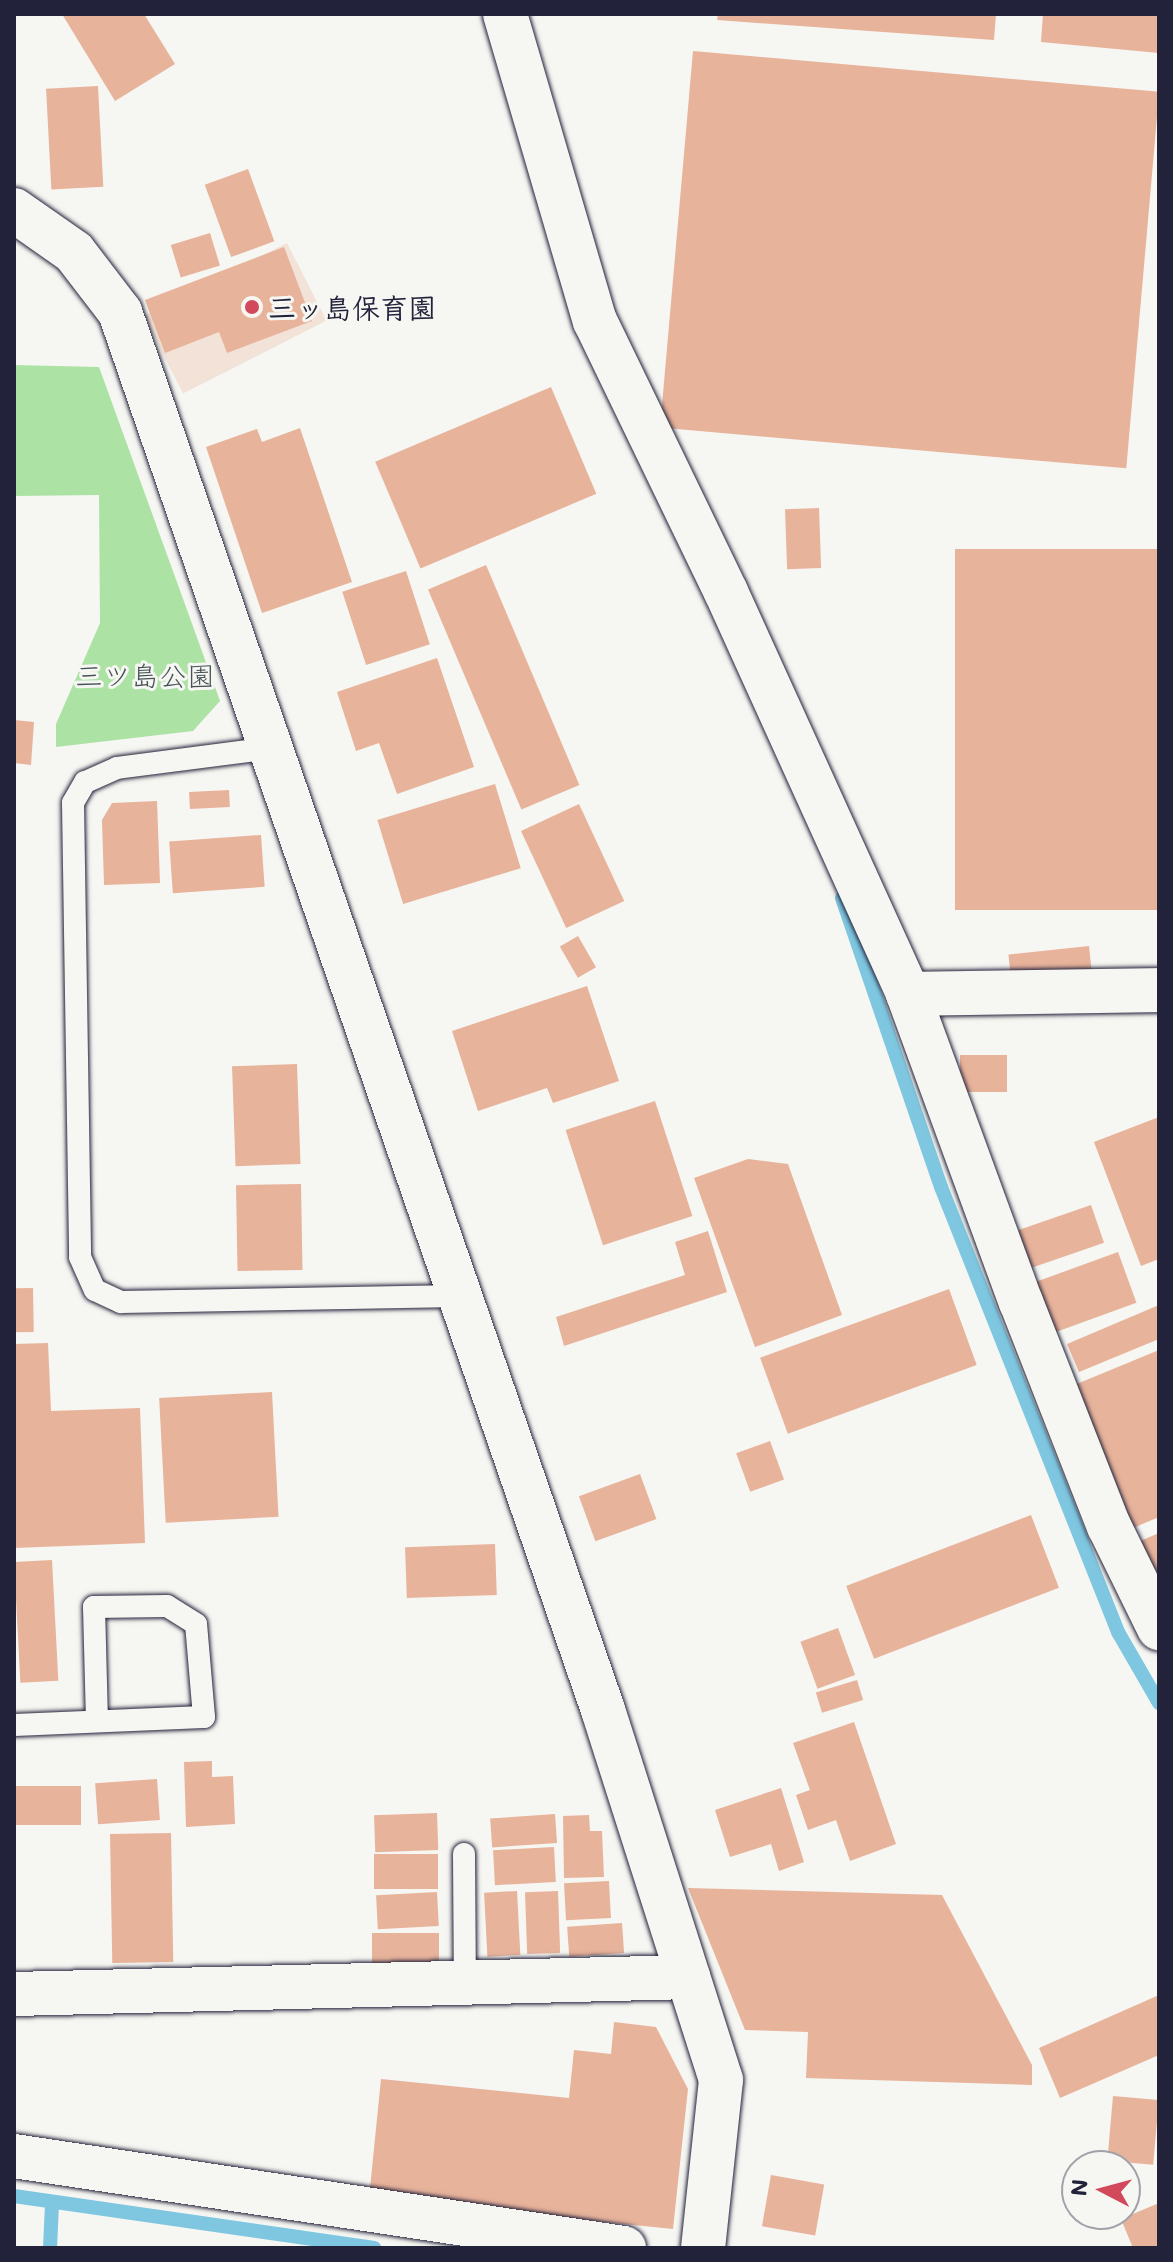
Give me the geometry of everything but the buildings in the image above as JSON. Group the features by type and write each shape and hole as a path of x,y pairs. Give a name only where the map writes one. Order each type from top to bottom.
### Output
{"street":[{"path":"505,14 595,321 726,592 908,994 1021,1302 1109,1526 1159,1628"},
{"path":"14,210 74,252 120,312 603,1710 721,2080 703,2248"},
{"path":"908,994 1159,990"},
{"path":"14,1994 688,1977"},
{"path":"14,2156 624,2248"}],"lane":[{"path":"271,748 117,768 85,782 73,803 80,1257 95,1290 121,1302 460,1296"},
{"path":"14,1725 204,1717 196,1624 167,1606 94,1607 97,1721"},
{"path":"464,1854 465,1983"}],"shaded area":[{"path":"287,243 326,321 183,394 144,316"}],"green space":[{"name":"三ツ島公園","path":"14,365 99,367 220,701 193,731 56,747 56,724 100,623 99,495 14,496"}],"waterway":[{"path":"842,898 941,1187 1118,1632 1159,1703"},
{"path":"14,2196 374,2248"},
{"path":"50,2248 52,2204"}],"place":[{"name":"三ッ島保育園","path":"252,307"}]}
